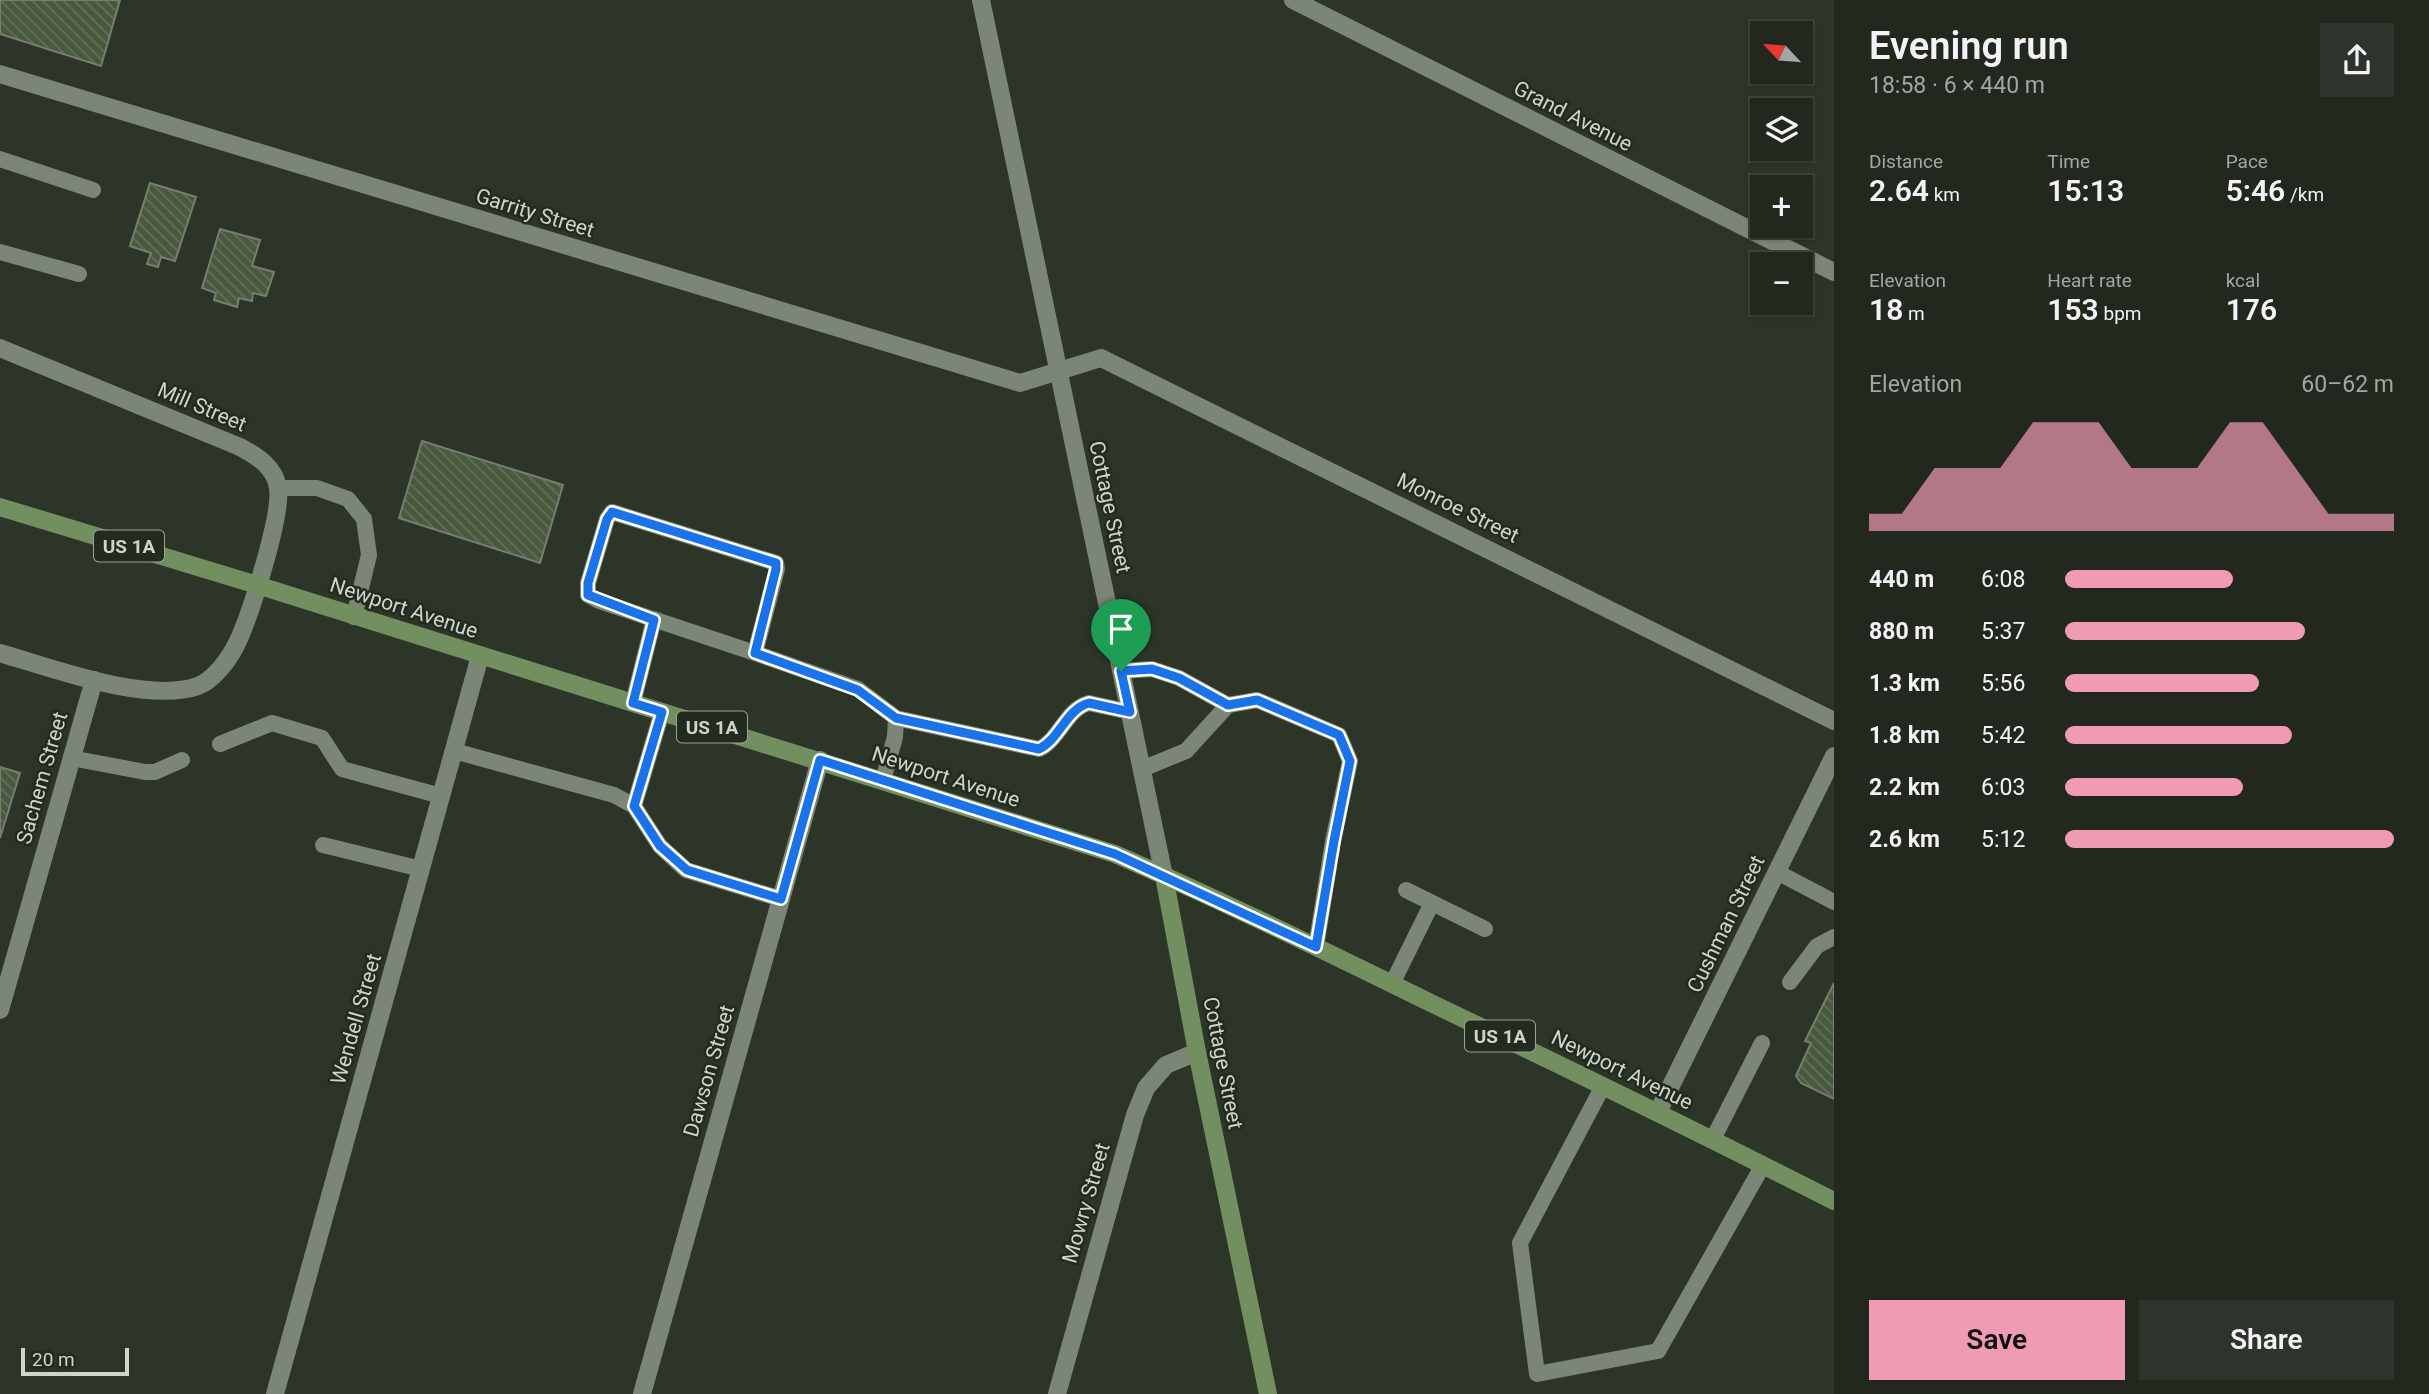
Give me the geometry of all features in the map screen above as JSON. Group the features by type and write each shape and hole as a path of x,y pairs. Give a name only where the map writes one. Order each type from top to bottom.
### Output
{"main road":[{"name":"Newport Avenue","path":"0,507 1115,854 1316,947 1658,1112 1834,1201"},
{"name":"Cottage Street","path":"1164,876 1197,1052 1268,1394"}],"street":[{"name":"Cottage Street","path":"981,0 1164,876"},
{"name":"Grand Avenue","path":"1293,0 1834,272"},
{"name":"Garrity Street","path":"0,74 1020,383 1058,370"},
{"name":"Mill Street","path":"0,348 240,447 260,458 272,471 278,488"},
{"name":"Monroe Street","path":"1058,370 1101,358 1834,721"},
{"path":"0,653 94,680 154,691 180,691 202,685 221,667 237,643 272,531 278,488"},
{"name":"Wendell Street","path":"275,1394 480,656"},
{"name":"Sachem Street","path":"0,1010 94,680"},
{"name":"Cushman Street","path":"1658,1112 1834,756"},
{"name":"Dawson Street","path":"642,1394 820,760"},
{"name":"Mowry Street","path":"1057,1394 1135,1115 1146,1088 1166,1065 1197,1052"}],"lane":[{"path":"0,159 93,190"},
{"path":"0,252 79,274"},
{"path":"278,488 317,488 348,499 364,519 369,555 354,617"},
{"path":"755,653 776,563 612,512 607,519 588,583 588,595 858,690 896,718 1039,749 1047,746 1074,712 1083,705 1089,703 1130,712"},
{"path":"633,703 654,620"},
{"path":"1121,671 1152,669 1179,678 1228,705"},
{"path":"1142,769 1186,751 1228,705 1257,700 1339,735 1350,761 1316,947"},
{"path":"634,806 662,712"},
{"path":"883,780 895,737 896,718"},
{"path":"220,744 272,723 322,738 342,769 442,796"},
{"path":"454,751 614,795 634,806 660,846 687,870 781,899"},
{"path":"71,758 145,772 155,772 182,761"},
{"path":"323,845 421,869"},
{"path":"1777,872 1834,902"},
{"path":"1406,890 1485,929"},
{"path":"1392,984 1432,903"},
{"path":"1790,982 1816,946 1834,937"},
{"path":"1713,1139 1762,1043"},
{"path":"1603,1086 1520,1243 1537,1374 1658,1351 1763,1165"}],"building":[{"path":"0,0 120,0 101,66 0,34"},
{"path":"150,183 196,197 175,261 161,257 158,267 147,264 151,253 130,246"},
{"path":"220,229 260,240 252,266 274,272 266,296 253,293 252,301 239,298 237,307 214,300 216,293 202,288"},
{"path":"422,441 563,485 540,563 399,518"},
{"path":"0,767 20,773 0,838"},
{"path":"1834,983 1834,1099 1801,1083 1796,1076 1811,1043 1805,1041"}],"route":[{"path":"612,512 772,561 776,563 776,569 755,653 858,690 896,718 1039,749 1047,746 1074,712 1083,705 1089,703 1130,712 1121,671 1152,669 1179,678 1228,705 1257,700 1339,735 1350,761 1316,947 1115,854 820,760 781,899 687,870 660,846 634,806 662,712 633,703 654,620 588,595 588,583 607,519 612,512"}]}
